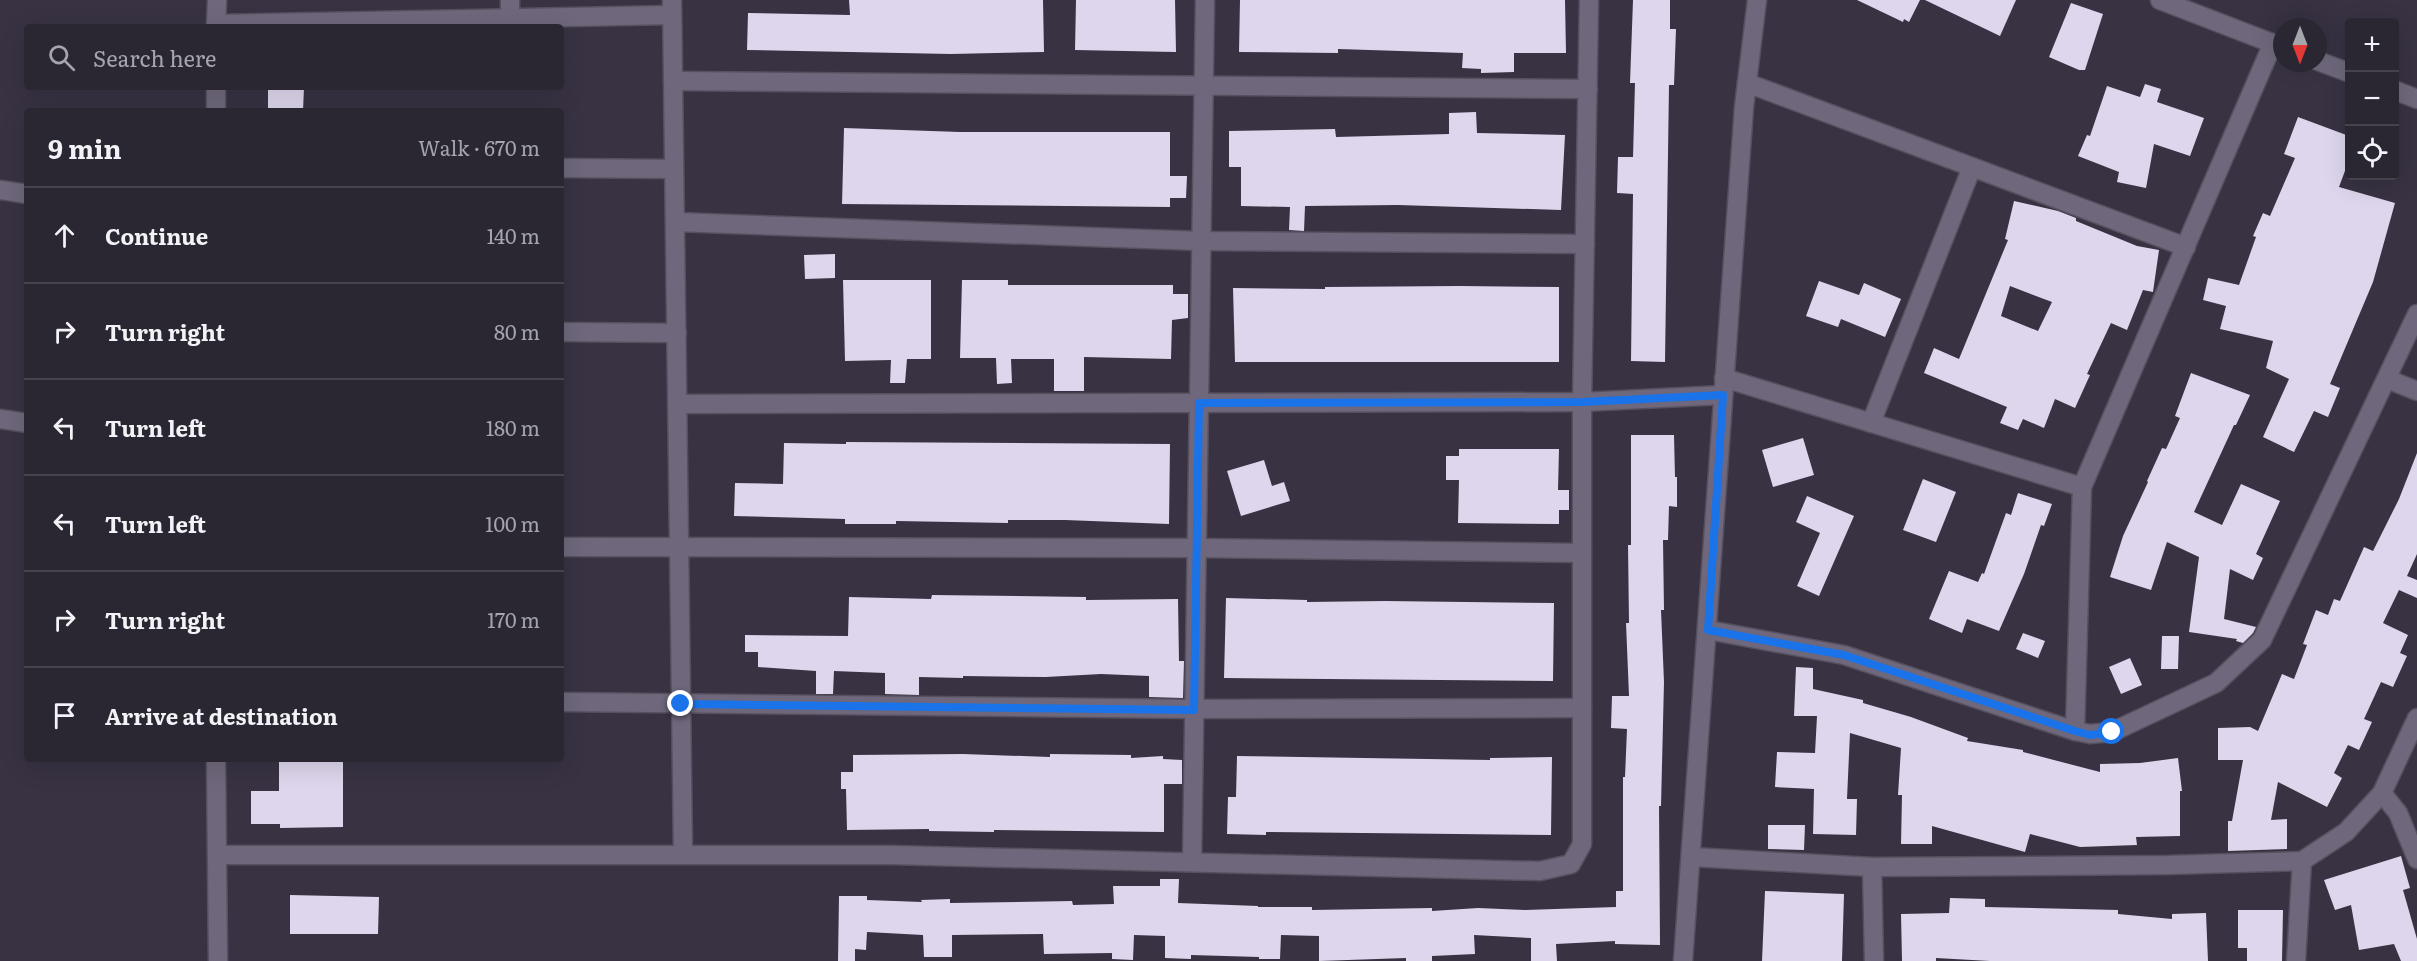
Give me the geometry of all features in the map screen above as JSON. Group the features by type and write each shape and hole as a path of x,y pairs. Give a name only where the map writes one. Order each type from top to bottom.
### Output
{"street":[{"path":"216,24 217,0"},
{"path":"510,0 510,18"},
{"path":"1192,862 1205,0"},
{"path":"218,855 891,855 1540,871 1571,864 1582,844 1582,402 1589,0"},
{"path":"1683,961 1746,83 1757,0"},
{"path":"2160,0 2273,43"},
{"path":"290,24 510,18 672,8 683,854"},
{"path":"2075,731 2082,488 2186,247 2273,56"},
{"path":"2327,64 2346,72"},
{"path":"673,81 1588,89"},
{"path":"1746,83 2186,247"},
{"path":"216,90 216,108"},
{"path":"2399,92 2417,99"},
{"path":"1871,423 1972,167"},
{"path":"564,168 674,169"},
{"path":"0,190 24,194"},
{"path":"675,222 1201,241 1585,244"},
{"path":"1708,630 1844,655 2075,731 2090,735 2112,732 2216,682 2262,640 2417,314"},
{"path":"564,332 677,333"},
{"path":"2387,379 2417,391"},
{"path":"678,404 1582,402 1724,387 1871,423 2082,488"},
{"path":"0,419 24,423"},
{"path":"564,547 1197,548 1582,553"},
{"path":"564,702 1194,710 1582,708"},
{"path":"1691,857 1872,867 2167,865 2302,861 2346,832 2382,793 2417,718"},
{"path":"216,762 218,961"},
{"path":"2382,793 2398,813 2417,859"},
{"path":"2296,961 2302,861"},
{"path":"1872,867 1874,961"}],"building":[{"path":"849,0 1043,0 1044,52 951,54 747,50 748,13 850,15"},
{"path":"1076,0 1175,0 1176,52 1075,50"},
{"path":"1240,0 1565,0 1566,53 1514,53 1514,72 1481,73 1481,69 1462,68 1463,53 1338,49 1338,53 1239,52"},
{"path":"1633,0 1670,0 1670,29 1676,29 1674,85 1669,85 1665,362 1631,361 1633,194 1617,193 1618,157 1633,157 1635,83 1630,83"},
{"path":"1857,0 1920,0 1909,22 1904,19 1903,22"},
{"path":"1925,0 2016,0 2000,36"},
{"path":"2071,3 2103,14 2085,70 2079,70 2049,57"},
{"path":"2145,84 2161,89 2157,102 2204,118 2190,156 2154,144 2146,188 2117,182 2119,172 2078,156 2087,135 2090,136 2107,86 2140,97"},
{"path":"268,90 304,90 303,108 268,108"},
{"path":"1476,112 1477,133 1565,135 1561,210 1398,205 1305,206 1304,231 1289,230 1290,207 1241,206 1241,167 1229,167 1229,131 1335,129 1336,137 1449,134 1449,113"},
{"path":"2298,117 2345,135 2345,171 2339,187 2395,203 2373,282 2330,384 2340,388 2328,417 2314,411 2294,452 2263,437 2289,379 2266,368 2273,341 2220,329 2226,306 2203,300 2208,278 2239,285 2256,237 2253,236 2263,213 2270,216 2295,158 2284,154"},
{"path":"844,128 960,132 1170,132 1170,176 1187,176 1186,198 1170,198 1170,207 842,204"},
{"path":"2014,201 2058,211 2076,218 2076,221 2137,246 2159,250 2153,292 2143,290 2127,330 2111,323 2087,374 2090,375 2075,408 2055,399 2044,428 2023,419 2018,430 2000,423 2007,407 1924,373 1934,348 1959,359 2008,240 2005,239","holes":["2010,286 2052,302 2038,331 2001,316"]},
{"path":"835,254 835,278 805,279 804,255"},
{"path":"843,280 931,280 931,359 907,359 905,383 890,383 891,360 845,361"},
{"path":"962,280 1008,280 1008,285 1173,285 1173,294 1188,294 1188,318 1172,320 1171,359 1084,357 1084,391 1054,391 1054,359 1011,359 1012,383 997,384 996,358 960,358"},
{"path":"1819,281 1859,295 1864,283 1901,299 1885,337 1841,319 1838,327 1806,316"},
{"path":"1325,287 1559,287 1559,362 1235,362 1233,288 1325,289"},
{"path":"2191,373 2250,395 2194,512 2222,525 2241,484 2280,501 2256,554 2263,558 2253,580 2230,569 2224,619 2256,627 2243,643 2236,641 2237,639 2189,632 2199,557 2167,542 2151,590 2110,577 2123,536 2147,481 2162,448 2166,449 2180,418 2175,416"},
{"path":"1631,435 1674,435 1675,477 1677,477 1677,507 1669,506 1668,540 1663,540 1664,610 1661,610 1664,682 1661,806 1659,806 1660,945 1615,944 1615,941 1556,944 1557,961 1531,961 1531,938 1474,935 1475,954 1432,956 1432,961 1406,961 1406,958 1319,961 1319,936 1281,935 1280,959 1191,955 1191,959 1165,958 1165,936 1134,935 1133,960 1112,959 1112,953 1044,954 1043,934 952,935 952,957 924,957 923,935 867,932 866,950 855,949 855,961 838,961 839,896 867,896 867,900 922,902 921,900 950,899 950,903 1072,901 1073,905 1114,904 1113,886 1160,886 1160,879 1179,879 1178,903 1312,907 1312,910 1432,908 1432,911 1478,908 1525,910 1616,907 1616,891 1623,891 1623,777 1625,777 1627,729 1611,728 1612,696 1629,696 1626,623 1629,623 1628,545 1631,545"},
{"path":"1803,438 1814,475 1773,487 1762,450"},
{"path":"846,442 1170,444 1169,524 1008,520 1008,523 896,521 896,524 845,524 845,519 734,516 735,483 783,484 784,443 846,444"},
{"path":"1459,449 1559,449 1558,490 1569,490 1569,510 1559,510 1559,524 1458,523 1459,480 1446,480 1446,456 1459,456"},
{"path":"2417,453 2417,554 2407,576 2417,580 2417,598 2399,590 2383,623 2408,635 2400,653 2407,656 2393,687 2381,682 2364,719 2372,722 2359,750 2348,745 2334,773 2342,778 2327,807 2278,782 2271,820 2287,819 2287,849 2228,851 2228,821 2232,821 2243,760 2218,760 2218,728 2250,727 2258,731 2282,674 2294,679 2307,645 2303,644 2316,610 2328,615 2334,599 2340,601 2364,547 2373,551 2399,499"},
{"path":"1264,460 1272,486 1284,482 1290,501 1241,516 1227,471"},
{"path":"1923,479 1956,492 1936,542 1903,530"},
{"path":"2018,493 2052,504 2044,526 2041,525 2024,574 1999,631 1967,619 1962,633 1929,619 1949,571 1978,582 1982,573 1984,574 2006,513 2011,515"},
{"path":"1807,496 1854,516 1819,596 1797,586 1820,533 1796,522"},
{"path":"932,595 1086,597 1086,600 1178,599 1179,661 1184,661 1183,698 1149,697 1149,676 1101,674 1046,677 919,677 919,695 885,694 885,673 834,671 833,694 816,694 816,671 758,667 758,652 745,652 745,635 848,636 849,597 931,599"},
{"path":"1226,598 1307,600 1307,602 1554,603 1553,681 1224,678"},
{"path":"2023,633 2045,641 2038,658 2016,649"},
{"path":"2162,636 2179,636 2178,669 2161,669"},
{"path":"2130,658 2142,685 2121,694 2109,667"},
{"path":"1796,667 1813,668 1813,689 1863,700 1863,703 1911,717 1968,738 1967,741 2023,750 2023,752 2100,772 2100,764 2140,763 2178,758 2182,791 2180,791 2180,836 2136,837 2137,845 2080,847 2030,834 2025,852 1932,826 1932,844 1901,844 1902,795 1898,795 1901,748 1850,733 1847,799 1857,799 1856,835 1813,834 1814,789 1775,787 1777,752 1815,753 1817,716 1794,716"},
{"path":"963,754 1050,757 1050,754 1131,755 1131,758 1163,756 1163,759 1182,760 1182,784 1164,784 1164,832 847,830 846,789 841,789 841,772 853,772 853,755"},
{"path":"1237,756 1490,760 1490,758 1552,757 1551,835 1266,832 1266,835 1227,834 1228,797 1236,797"},
{"path":"279,762 343,762 343,827 280,828 280,824 251,824 251,791 279,791"},
{"path":"1768,825 1805,825 1804,850 1768,849"},
{"path":"2401,856 2410,888 2403,890 2417,939 2417,961 2401,961 2394,944 2359,950 2351,905 2335,910 2324,880"},
{"path":"1765,891 1844,894 1842,961 1762,961"},
{"path":"290,895 379,897 378,934 290,934"},
{"path":"1950,898 1985,899 1985,907 2118,910 2118,914 2172,919 2172,914 2206,913 2208,961 1990,961 1936,958 1936,961 1902,961 1901,914 1949,913"},
{"path":"2238,910 2283,910 2282,961 2247,961 2247,948 2238,948"}],"route":[{"path":"681,704 1194,710 1199,403 1582,402 1723,395 1708,630 1844,655 2075,731 2090,735 2112,732"}]}
